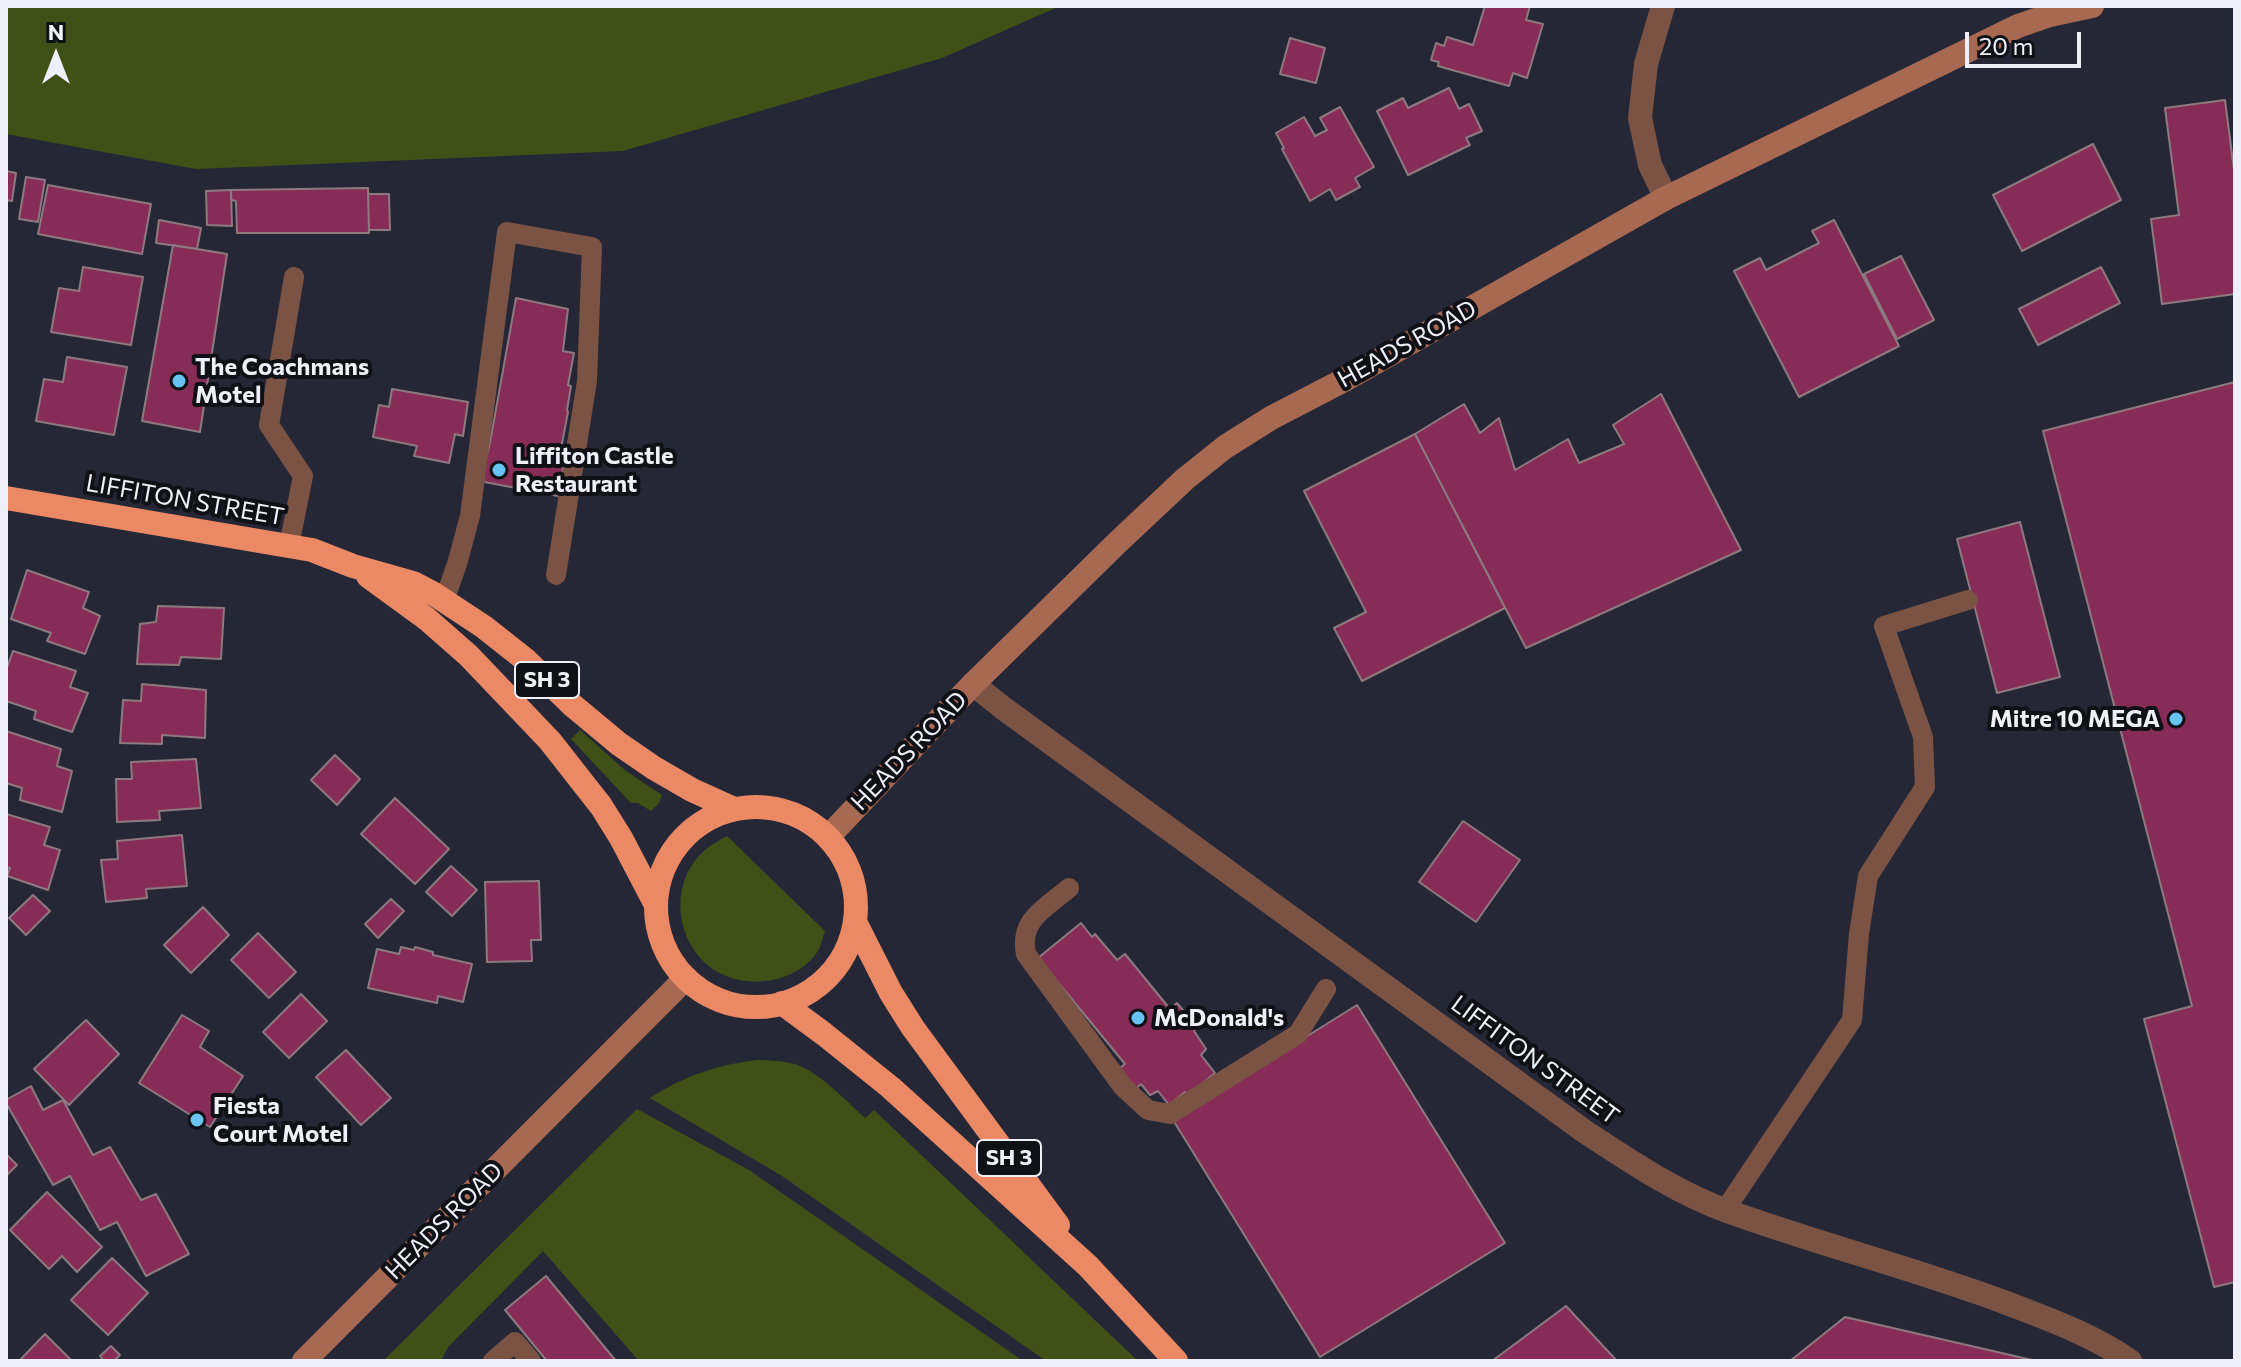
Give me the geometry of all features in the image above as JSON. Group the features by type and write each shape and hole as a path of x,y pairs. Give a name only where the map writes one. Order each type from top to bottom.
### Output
{"highway":[{"name":"LIFFITON STREET","path":"6,498 312,550 353,566 413,583 484,627 527,661 571,704 619,744 692,790 734,809"},
{"name":"LIFFITON STREET","path":"353,566 427,619 463,650 550,741 615,827 656,905"},
{"name":"SH 3","path":"755,806 785,811 812,824 828,837 849,867 857,904 851,940 831,974 816,987 782,1003 761,1007 740,1005 711,996 686,978 663,945 656,919 656,905 662,873 678,844 703,821 734,809 755,806"},
{"name":"SH 3","path":"855,922 891,993 913,1028 1088,1266"},
{"name":"SH 3","path":"782,1003 890,1087 1088,1266 1176,1361"}],"main road":[{"name":"HEADS ROAD","path":"828,837 973,684 1140,521 1225,447 1271,418 1346,379 1666,198 2018,26 2092,6"},
{"name":"HEADS ROAD","path":"304,1361 686,978"}],"street":[{"path":"1663,6 1646,64 1640,118 1650,165 1666,198"},
{"name":"LIFFITON STREET","path":"973,684 1584,1131 1662,1182 1725,1210 1960,1286 2069,1326 2130,1361"}],"lane":[{"path":"444,601 470,516 507,232 592,247 587,381 556,575"},
{"path":"289,546 303,476 269,425 294,277"},
{"path":"1725,1210 1852,1020 1859,934 1868,876 1925,787 1923,737 1884,626 1968,600"},
{"path":"1069,888 1028,925 1023,939 1026,954 1123,1087 1148,1110 1170,1114 1298,1034 1326,989"},
{"path":"493,1361 515,1342 531,1361"}],"green space":[{"path":"6,6 1060,6 942,58 623,151 196,169 6,134"},
{"path":"580,730 626,771 662,795 651,811 638,803 631,803 571,739"},
{"path":"727,836 825,931 819,949 809,962 781,978 749,981 718,972 694,951 687,937 680,906 687,875 706,849"},
{"path":"757,1060 805,1068 865,1118 874,1110 1138,1361 1046,1361 782,1176 650,1098 701,1073"},
{"path":"637,1109 749,1170 1023,1361 639,1361 543,1251 448,1347 441,1361 383,1361"}],"building":[{"path":"1485,6 1530,6 1526,20 1543,24 1527,78 1513,73 1509,86 1438,66 1439,62 1431,60 1436,43 1444,46 1447,37 1473,45"},
{"path":"1290,38 1325,48 1316,83 1280,74"},
{"path":"1449,88 1459,109 1469,104 1482,131 1466,138 1470,145 1408,175 1377,111 1403,98 1408,108"},
{"path":"2225,100 2235,178 2235,294 2162,304 2151,219 2179,215 2165,108"},
{"path":"1340,107 1374,167 1355,178 1360,187 1336,200 1330,189 1310,201 1276,133 1304,117 1315,136 1327,130 1320,118"},
{"path":"2093,144 2121,200 2022,251 1993,195"},
{"path":"6,171 16,173 12,201 6,200"},
{"path":"26,177 45,180 38,222 19,219"},
{"path":"48,185 151,204 142,254 38,234"},
{"path":"368,188 369,233 237,233 236,201 231,200 231,190"},
{"path":"231,190 232,226 207,225 206,191"},
{"path":"368,194 389,194 390,230 369,230"},
{"path":"159,220 201,228 197,249 156,243"},
{"path":"1834,220 1899,346 1799,397 1734,271 1760,258 1766,270 1819,243 1812,231"},
{"path":"173,245 227,254 200,432 142,421"},
{"path":"1901,256 1934,320 1897,339 1864,274"},
{"path":"83,267 143,277 131,345 51,332 59,288 79,291"},
{"path":"2101,267 2120,303 2038,345 2019,309"},
{"path":"516,298 568,309 563,351 574,353 559,459 564,461 558,496 479,481 489,448"},
{"path":"67,357 127,367 114,435 36,421 44,379 63,382"},
{"name":"Mitre 10 MEGA","path":"2235,382 2235,1282 2214,1287 2144,1019 2192,1006 2043,431"},
{"path":"392,389 468,402 463,436 455,434 449,463 414,456 417,446 373,437 379,405 389,407"},
{"path":"1661,394 1741,550 1526,648 1415,434 1464,404 1480,433 1499,418 1515,470 1568,439 1579,463 1624,444 1613,425"},
{"path":"1415,434 1505,608 1362,681 1334,628 1366,612 1304,491"},
{"path":"2020,522 2060,677 1997,693 1957,539"},
{"path":"27,570 89,592 83,608 100,616 85,654 47,641 51,633 11,619"},
{"path":"158,606 224,608 221,659 181,657 179,665 137,664 140,624 156,622"},
{"path":"13,651 76,671 70,687 88,693 72,732 34,719 36,711 6,701 6,670"},
{"path":"142,684 206,690 205,738 162,735 162,744 120,743 123,700 141,701"},
{"path":"6,731 61,749 57,766 72,771 62,812 20,800 22,788 6,783"},
{"path":"335,755 360,779 337,805 311,780"},
{"path":"196,759 201,808 159,811 160,820 117,822 116,779 132,779 131,762"},
{"path":"395,798 449,849 415,884 361,834"},
{"path":"6,814 50,827 44,845 60,850 48,890 7,876 10,868 6,867"},
{"path":"1463,821 1520,860 1476,922 1419,882"},
{"path":"182,835 187,886 146,889 147,898 106,902 101,860 118,859 117,841"},
{"path":"451,866 477,890 452,916 426,892"},
{"path":"539,881 541,940 531,940 532,961 487,962 485,882"},
{"path":"33,895 50,911 26,935 9,918"},
{"path":"391,899 404,911 378,938 365,924"},
{"path":"203,907 229,935 191,973 164,945"},
{"name":"McDonald's","path":"1081,923 1117,960 1125,954 1170,1009 1177,1003 1197,1027 1194,1031 1206,1049 1201,1055 1215,1073 1187,1096 1185,1092 1169,1105 1158,1091 1150,1095 1141,1084 1132,1092 1116,1071 1125,1064 1038,958"},
{"path":"258,933 296,972 269,998 231,960"},
{"path":"401,947 414,950 415,947 433,952 433,955 472,964 463,1002 438,996 437,1003 368,988 377,949 399,954"},
{"path":"301,994 327,1021 289,1058 263,1032"},
{"path":"1357,1005 1505,1243 1320,1357 1173,1120"},
{"path":"182,1015 209,1031 200,1047 243,1076 210,1127 139,1083"},
{"path":"86,1020 119,1054 69,1105 34,1069"},
{"path":"346,1050 391,1098 361,1125 316,1077"},
{"path":"31,1086 43,1110 63,1100 93,1155 110,1147 141,1200 156,1194 189,1254 146,1276 117,1222 100,1230 70,1176 53,1185 6,1103 6,1100"},
{"path":"6,1154 17,1165 6,1176"},
{"path":"47,1192 102,1247 77,1272 62,1256 49,1269 10,1230"},
{"path":"112,1258 148,1293 108,1335 71,1300"},
{"path":"546,1276 616,1361 547,1361 505,1310"},
{"path":"1566,1306 1617,1361 1492,1361"},
{"path":"1845,1317 2032,1360 2032,1361 1790,1361"},
{"path":"45,1334 72,1361 19,1361"},
{"path":"111,1346 120,1355 114,1361 104,1361 100,1356"}],"place":[{"name":"The Coachmans Motel","path":"179,381"},
{"name":"Liffiton Castle Restaurant","path":"499,470"},
{"name":"Mitre 10 MEGA","path":"2176,719"},
{"name":"McDonald's","path":"1138,1018"},
{"name":"Fiesta Court Motel","path":"197,1120"}]}
